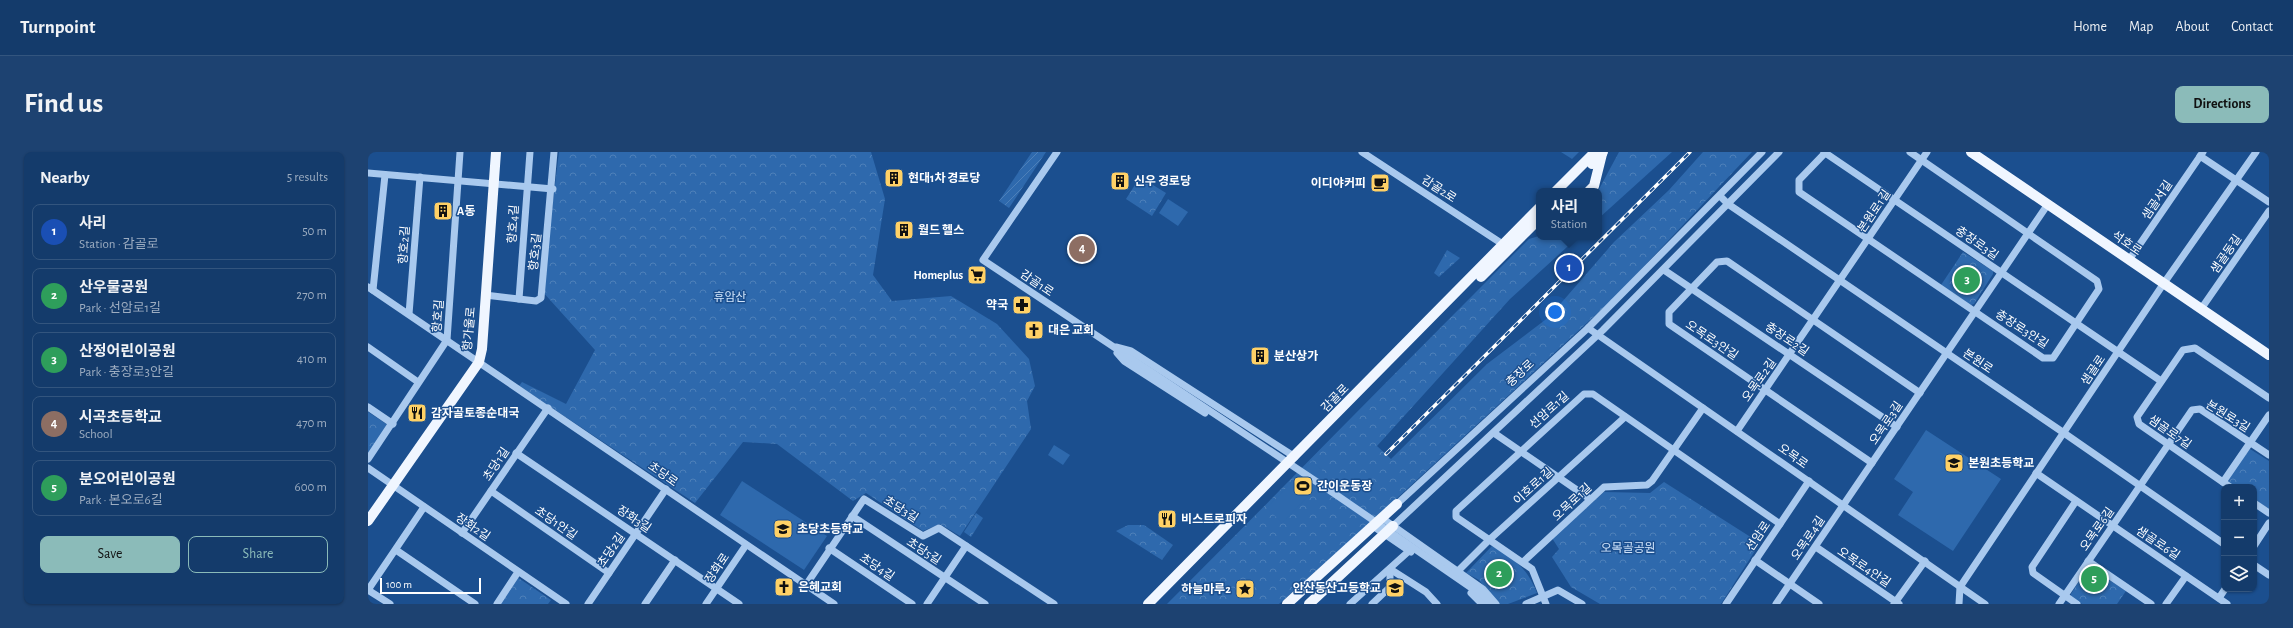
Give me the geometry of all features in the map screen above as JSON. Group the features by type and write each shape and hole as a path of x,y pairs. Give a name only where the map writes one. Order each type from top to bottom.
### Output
{"main road":[{"name":"항가울로","path":"368,521 479,362 482,350 496,152"},
{"path":"1559,188 1600,152"},
{"path":"1569,188 1600,152"},
{"path":"1592,188 1594,186 1600,152"},
{"name":"석호로","path":"1972,152 2269,355"},
{"name":"감골로","path":"1296,459 1536,211"},
{"name":"감골로","path":"1148,604 1535,226"},
{"name":"감골로","path":"1158,604 1288,467"},
{"name":"충장로","path":"1287,604 1397,504"},
{"path":"1309,604 1393,526"}],"street":[{"name":"항호길","path":"368,459 393,424 418,382 447,340 460,152"},
{"name":"항호4길","path":"519,299 530,152"},
{"name":"항호3길","path":"485,295 536,301 541,298 553,188 554,152"},
{"name":"감골1로","path":"1057,152 983,260 1335,494 1476,591 1489,604"},
{"name":"감골2로","path":"1362,152 1504,244"},
{"name":"충장로","path":"1397,504 1588,328 1762,152"},
{"path":"1393,526 1597,336 1664,270 1779,152"},
{"name":"충장로3안길","path":"1825,152 1799,180 1798,192 2043,358 2053,358 2099,289 2097,281 1910,152"},
{"name":"충장로3길","path":"1825,152 2118,352"},
{"name":"본원로1길","path":"1840,281 1927,152"},
{"name":"샘골로","path":"1960,587 2164,283 2256,152"},
{"path":"2201,154 2236,181 2269,202"},
{"name":"샘골서길","path":"2129,260 2201,154"},
{"path":"368,173 553,188"},
{"path":"385,175 370,288 479,362"},
{"name":"항호2길","path":"409,314 420,178"},
{"name":"본원로","path":"1720,196 1728,204 2221,542"},
{"name":"오목로3길","path":"1844,505 2048,204"},
{"name":"샘골동길","path":"2201,309 2269,211"},
{"name":"오목로3안길","path":"1872,463 1669,324 1669,312 1717,262 1727,261 1920,393"},
{"name":"충장로2길","path":"1664,270 1897,427"},
{"name":"오목로2길","path":"1737,431 1840,281"},
{"name":"오목로","path":"1588,328 1597,336 1986,604"},
{"path":"1110,345 1132,351 1296,459"},
{"path":"1110,345 1124,361 1288,467"},
{"path":"368,347 418,382"},
{"name":"샘골로7길","path":"2226,484 2139,424 2137,417 2183,350 2195,348 2269,398"},
{"path":"2118,352 2161,381"},
{"name":"초당로","path":"479,362 834,604"},
{"name":"선암로1길","path":"1545,601 1532,569 1456,517 1456,510 1584,394 1593,394 1672,451 1780,524"},
{"path":"368,407 393,424"},
{"name":"초당1길","path":"462,533 548,408"},
{"name":"오목로1길","path":"1523,562 1604,487 1647,485 1652,481 1703,408"},
{"name":"본원로3길","path":"2140,486 2192,410 2200,409 2269,455"},
{"path":"2223,482 2269,415"},
{"name":"이호로1길","path":"1457,572 1489,540 1625,417"},
{"path":"1494,433 1590,499"},
{"name":"장화3길","path":"516,453 738,604"},
{"name":"장화2길","path":"368,468 566,604"},
{"name":"샘골로6길","path":"2036,474 2227,604"},
{"name":"선암로","path":"1726,604 1809,481"},
{"name":"오목로6길","path":"2058,604 2140,486"},
{"name":"초당2길","path":"588,604 666,489"},
{"name":"초당1안길","path":"491,491 609,573"},
{"name":"초당3길","path":"806,585 829,548 864,499 923,536 939,528 1054,604"},
{"path":"2076,501 2032,568 2032,573 2077,604"},
{"name":"오목로4길","path":"1776,604 1816,548 1844,505"},
{"path":"2257,505 2269,513"},
{"path":"390,604 368,590 424,507"},
{"name":"초당5길","path":"852,516 984,604"},
{"path":"1382,518 1483,589 1496,604"},
{"path":"2257,541 2269,523"},
{"path":"1373,526 1473,594 1482,604"},
{"name":"장화로","path":"706,604 746,545"},
{"path":"927,604 966,546"},
{"name":"초당4길","path":"829,548 912,604"},
{"name":"오목로4안길","path":"1816,548 1896,603"},
{"path":"396,550 475,604"},
{"path":"1350,604 1409,551"},
{"path":"645,604 675,560"},
{"path":"1755,560 1819,604"},
{"path":"1896,603 1925,561"},
{"path":"2088,561 2151,604"},
{"path":"2257,567 2269,575"},
{"path":"1372,604 1390,586 1390,568"},
{"path":"1390,568 1426,592 1437,604"},
{"path":"497,604 518,572"},
{"path":"2166,604 2186,576"},
{"path":"1959,604 1960,587"},
{"path":"1526,604 1545,601 1558,590 1582,604"},
{"path":"2219,598 2223,592"}],"green space":[{"name":"휴암산","path":"559,152 871,152 885,199 873,275 892,301 951,296 997,324 1029,359 1035,386 1027,401 1031,429 960,536 940,524 923,531 866,493 853,501 777,444 743,442 695,503 519,386 522,382 566,404 595,350 542,291"},
{"path":"1032,152 1046,152 1009,208 999,201"},
{"path":"1561,152 1579,152 1572,159"},
{"path":"1619,152 1672,152 1602,215 1602,188 1600,188"},
{"path":"1703,152 1752,152 1614,298 1394,501 1279,604 1167,604 1529,239 1536,237 1536,240 1575,240 1510,299 1377,446 1391,459 1487,364 1549,317 1614,242 1669,190"},
{"path":"1140,177 1166,193 1152,216 1126,199"},
{"path":"1168,199 1188,212 1178,226 1159,213"},
{"path":"1447,250 1460,258 1439,277 1434,273"},
{"path":"1963,252 1993,271 1993,274 1974,304 1971,305 1941,285"},
{"path":"368,412 388,425 368,454"},
{"path":"1926,430 2001,479 1953,551 1898,515 1913,492 1894,479"},
{"path":"1054,445 1070,455 1063,465 1048,455"},
{"path":"2250,449 2269,461 2269,509 2257,501 2257,484 2231,484 2227,479"},
{"name":"간이운동장","path":"1312,461 1328,476 1282,523 1267,508"},
{"path":"742,481 827,536 804,570 720,515"},
{"name":"오목골공원","path":"1664,482 1760,543 1721,604 1600,604 1571,587 1552,557 1559,549 1552,538 1604,492 1650,493"},
{"path":"976,513 983,518 971,537 964,532"},
{"path":"1128,525 1144,525 1173,545 1162,560 1116,531"},
{"path":"1492,546 1520,565 1529,577 1537,593 1508,604 1498,604 1479,580 1466,573"},
{"path":"2087,568 2091,568 2126,591 2117,604 2082,604 2071,597 2071,594"},
{"path":"517,577 551,600 548,604 499,604"}],"railway":[{"path":"1602,239 1690,152"},
{"path":"1386,454 1601,240"}],"place":[{"name":"현대1차 경로당","path":"894,178"},
{"name":"신우 경로당","path":"1120,181"},
{"name":"이디야커피","path":"1380,183"},
{"name":"A동","path":"443,211"},
{"name":"월드 헬스","path":"904,230"},
{"name":"시곡초등학교","path":"1082,249"},
{"name":"사리","path":"1569,268"},
{"name":"Homeplus","path":"977,275"},
{"name":"산정어린이공원","path":"1967,280"},
{"name":"약국","path":"1022,305"},
{"name":"대은 교회","path":"1034,330"},
{"name":"분산상가","path":"1260,356"},
{"name":"감자골토종순대국","path":"417,413"},
{"name":"본원초등학교","path":"1954,463"},
{"name":"간이운동장","path":"1303,486"},
{"name":"비스트로피자","path":"1167,519"},
{"name":"초당초등학교","path":"783,529"},
{"name":"산우물공원","path":"1499,574"},
{"name":"분오어린이공원","path":"2094,579"},
{"name":"은혜교회","path":"784,587"},
{"name":"안산동산고등학교","path":"1395,588"},
{"name":"하늘마루2","path":"1245,589"}]}
